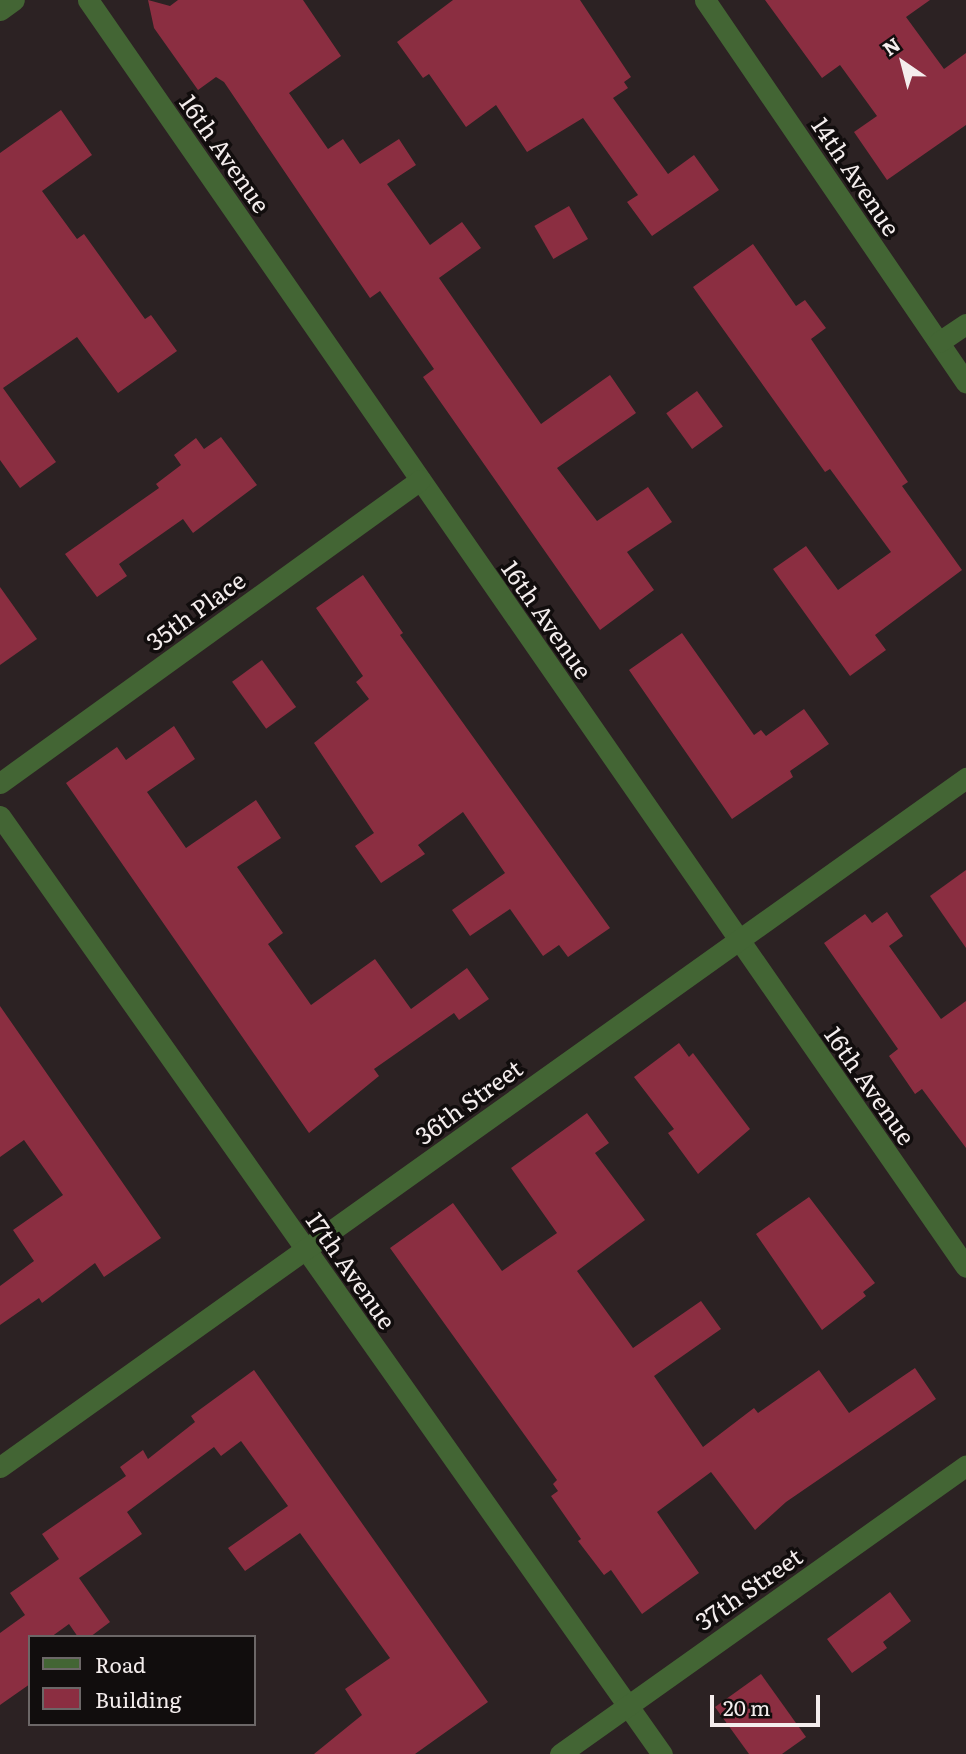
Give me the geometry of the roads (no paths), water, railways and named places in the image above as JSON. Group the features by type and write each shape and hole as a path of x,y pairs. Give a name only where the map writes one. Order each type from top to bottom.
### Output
{"street":[{"path":"0,10 14,0"},
{"name":"16th Avenue","path":"88,0 966,1267"},
{"name":"14th Avenue","path":"705,0 966,382"},
{"path":"939,342 966,324"},
{"name":"35th Place","path":"0,783 420,480"},
{"name":"36th Street","path":"0,1467 966,778"},
{"name":"17th Avenue","path":"0,816 662,1754"},
{"name":"37th Street","path":"560,1754 966,1466"}]}
